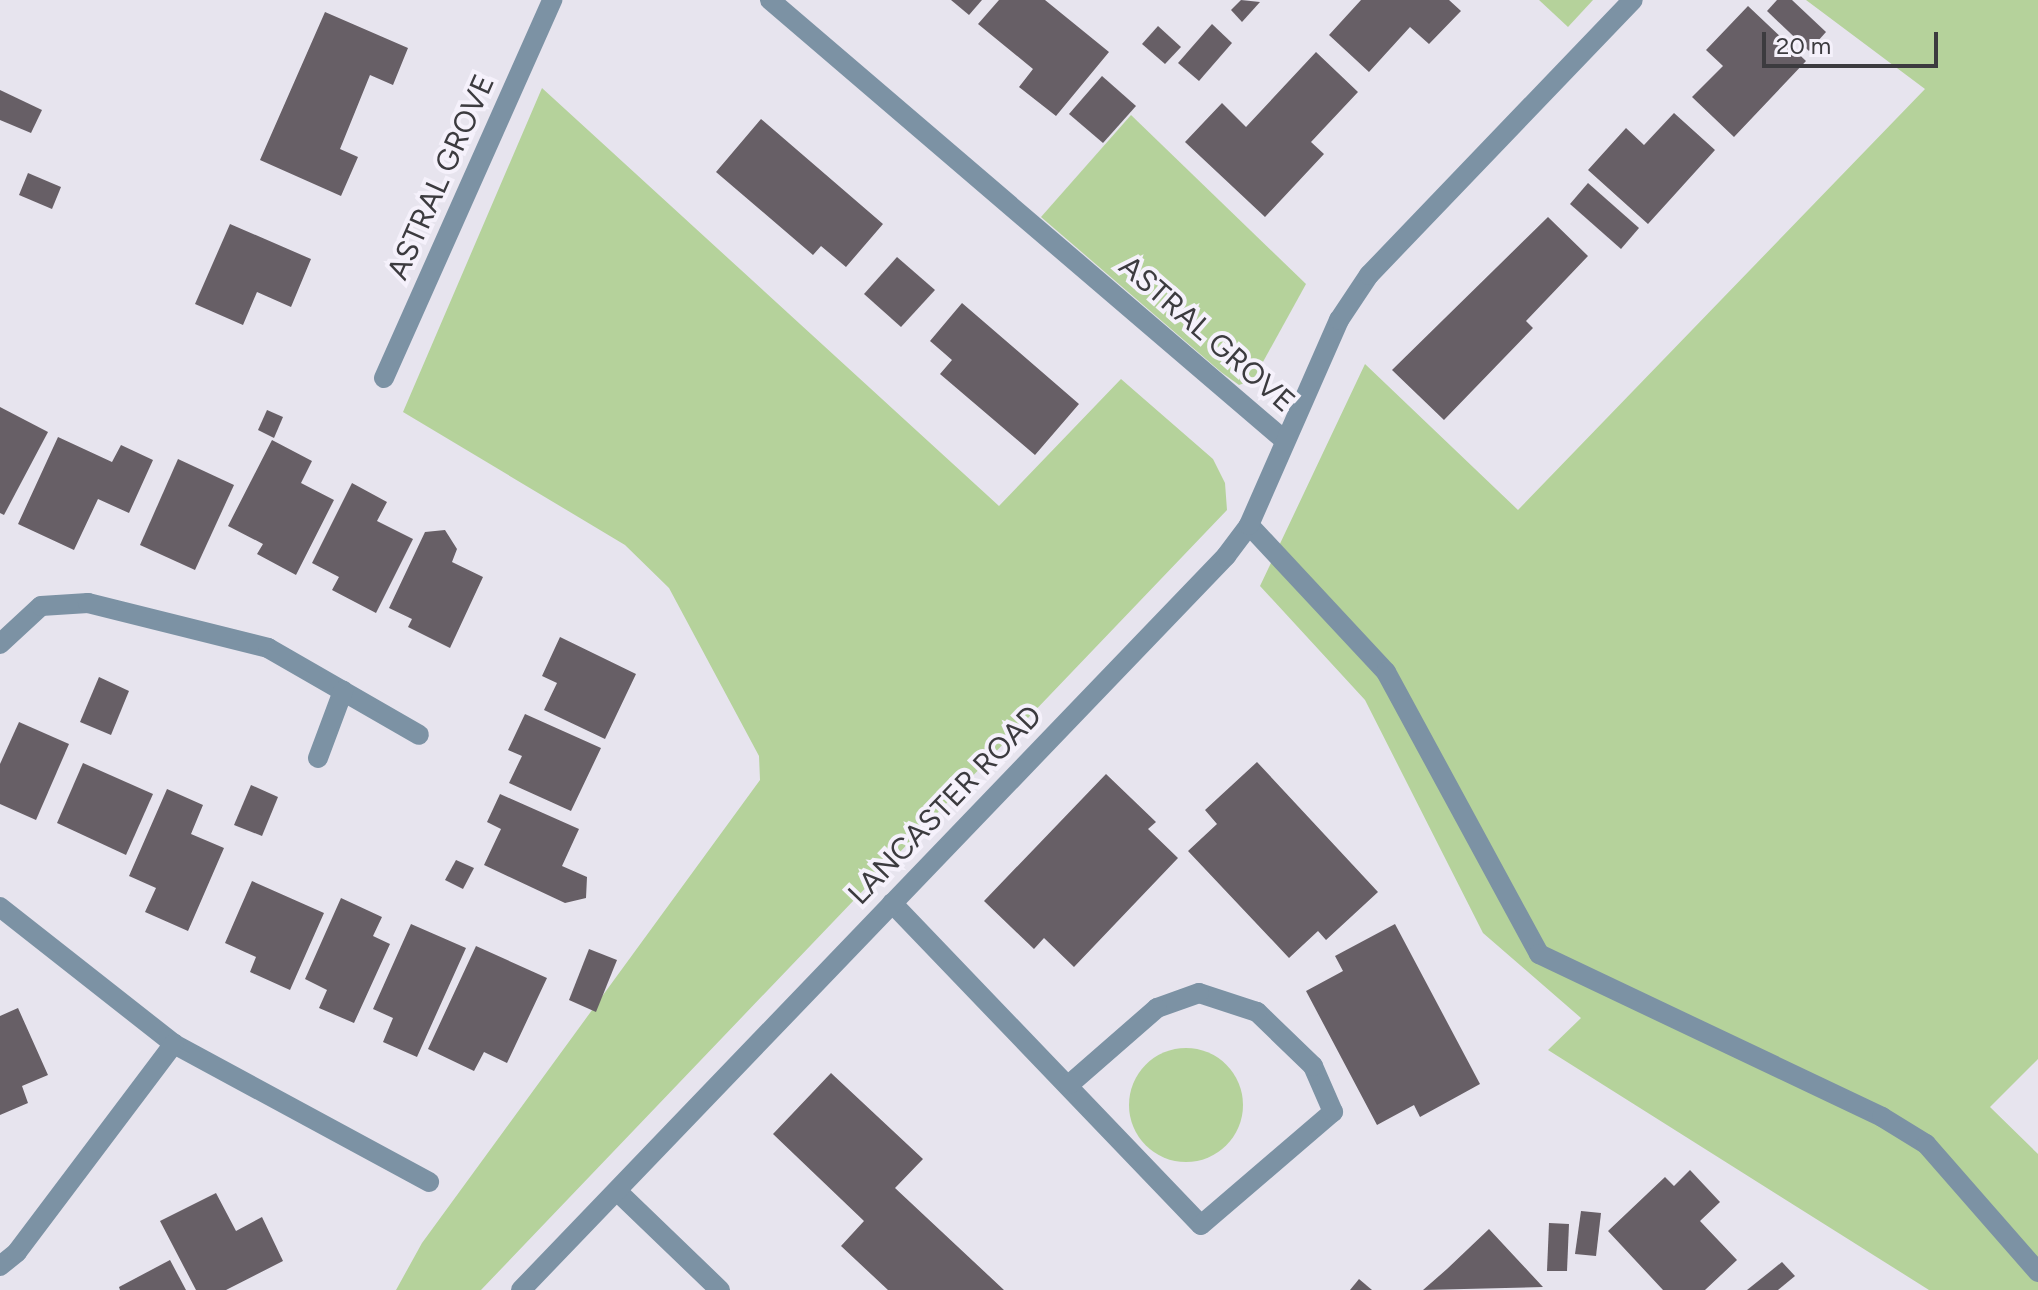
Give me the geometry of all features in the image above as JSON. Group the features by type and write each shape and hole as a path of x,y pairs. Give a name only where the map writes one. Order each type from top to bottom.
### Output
{"street":[{"name":"ASTRAL GROVE","path":"384,378 552,0"},
{"name":"ASTRAL GROVE","path":"770,0 1284,440 1339,320 1369,275 1633,0"},
{"name":"LANCASTER ROAD","path":"521,1290 1226,556 1249,525 1284,440"},
{"path":"1249,525 1386,672 1539,954 1882,1117 1926,1144 2038,1272"},
{"path":"0,644 41,606 88,603 268,648 419,735"},
{"path":"318,758 343,691"},
{"path":"892,903 1070,1084 1201,1225 1333,1112 1313,1066 1257,1012 1199,993 1157,1008 1070,1084"},
{"path":"0,907 174,1044 429,1182"},
{"path":"0,1266 17,1252 174,1044"},
{"path":"617,1191 720,1290"}],"green space":[{"path":"1539,0 1593,0 1568,27"},
{"path":"1806,0 2038,0 2038,1059 1990,1107 2038,1154 2038,1290 1929,1290 1548,1050 1581,1018 1483,933 1365,700 1260,586 1365,364 1518,510 1925,89"},
{"path":"542,88 999,506 1121,379 1213,459 1225,483 1227,510 481,1290 396,1290 422,1243 760,780 759,756 669,588 625,545 403,412"},
{"path":"1131,115 1306,284 1253,380 1239,385 1221,372 1041,217"},
{"path":"1186,1048 1208,1052 1226,1065 1239,1083 1243,1105 1239,1127 1226,1145 1208,1158 1186,1162 1164,1158 1146,1145 1133,1127 1129,1105 1133,1083 1146,1065 1164,1052"}],"building":[{"path":"951,0 982,0 969,15"},
{"path":"999,0 1045,0 1109,52 1056,116 1019,87 1033,69 978,24"},
{"path":"1241,0 1260,2 1242,22 1231,10"},
{"path":"1361,0 1449,0 1461,11 1429,44 1410,27 1369,72 1329,35"},
{"path":"1777,0 1792,0 1826,32 1809,51 1767,11"},
{"path":"1748,6 1806,61 1734,137 1692,97 1723,66 1706,50"},
{"path":"325,12 408,48 393,85 370,75 340,149 358,157 341,196 260,160"},
{"path":"1212,24 1232,43 1199,81 1178,63"},
{"path":"1158,26 1181,47 1165,64 1142,44"},
{"path":"1316,52 1358,92 1311,142 1324,154 1265,217 1185,142 1222,103 1246,127"},
{"path":"1102,76 1136,106 1103,143 1069,114"},
{"path":"0,90 42,110 31,133 0,120"},
{"path":"1674,113 1715,150 1648,224 1588,170 1626,128 1644,145"},
{"path":"761,119 883,224 846,267 821,246 813,255 716,172"},
{"path":"28,173 61,187 52,209 19,195"},
{"path":"1588,183 1639,228 1621,249 1570,204"},
{"path":"1548,217 1588,256 1526,321 1533,328 1444,420 1392,370"},
{"path":"230,224 311,259 291,307 257,292 243,325 195,304"},
{"path":"897,257 935,290 901,327 864,294"},
{"path":"962,303 1079,404 1035,455 940,374 952,360 930,341"},
{"path":"0,407 48,432 4,515 0,513"},
{"path":"267,410 283,417 274,438 258,430"},
{"path":"58,437 112,462 121,445 153,460 129,513 98,499 74,550 18,524"},
{"path":"272,440 312,461 301,483 334,500 296,575 257,554 263,544 228,526"},
{"path":"178,459 234,485 195,570 140,545"},
{"path":"352,483 387,502 377,521 413,539 376,613 332,590 339,577 312,563"},
{"path":"445,530 457,549 452,562 483,577 450,648 408,627 412,619 389,608 425,532"},
{"path":"560,637 636,674 605,739 544,710 557,683 542,676"},
{"path":"99,677 129,691 111,735 80,722"},
{"path":"525,714 601,748 571,811 509,783 522,756 508,750"},
{"path":"19,722 69,744 36,820 0,804 0,764"},
{"path":"1257,762 1378,892 1326,940 1318,931 1289,958 1188,851 1217,824 1205,810"},
{"path":"83,763 153,794 126,855 57,823"},
{"path":"1106,774 1156,822 1148,829 1178,858 1074,967 1044,938 1034,949 984,901"},
{"path":"251,785 278,797 262,836 234,825"},
{"path":"167,789 203,805 191,834 224,848 188,931 145,912 156,888 129,876"},
{"path":"500,794 579,829 562,866 587,877 586,898 565,903 484,865 501,829 487,822"},
{"path":"456,860 474,868 463,889 445,880"},
{"path":"252,881 324,913 290,990 250,972 256,957 225,943"},
{"path":"341,898 382,917 373,936 390,944 354,1023 319,1008 327,990 305,979"},
{"path":"411,924 466,948 417,1057 383,1042 393,1018 373,1009"},
{"path":"1395,924 1480,1084 1420,1117 1414,1105 1377,1125 1306,991 1343,971 1335,956"},
{"path":"476,946 547,978 507,1063 484,1052 474,1071 428,1049"},
{"path":"589,949 617,960 596,1012 569,1000"},
{"path":"18,1008 48,1075 22,1086 28,1103 0,1115 0,1016"},
{"path":"831,1073 923,1159 895,1188 1004,1290 888,1290 841,1246 864,1221 773,1134"},
{"path":"1690,1170 1720,1202 1700,1221 1737,1260 1705,1290 1663,1290 1608,1231 1665,1177 1674,1186"},
{"path":"216,1193 236,1231 262,1217 283,1261 226,1290 196,1290 160,1221"},
{"path":"1581,1211 1601,1213 1596,1256 1575,1254"},
{"path":"1549,1223 1569,1224 1567,1271 1547,1271"},
{"path":"1489,1229 1543,1287 1423,1290 1447,1269"},
{"path":"170,1260 186,1290 120,1290 119,1287"},
{"path":"1782,1262 1795,1276 1778,1290 1747,1290"},
{"path":"1359,1279 1372,1290 1350,1290"}]}
